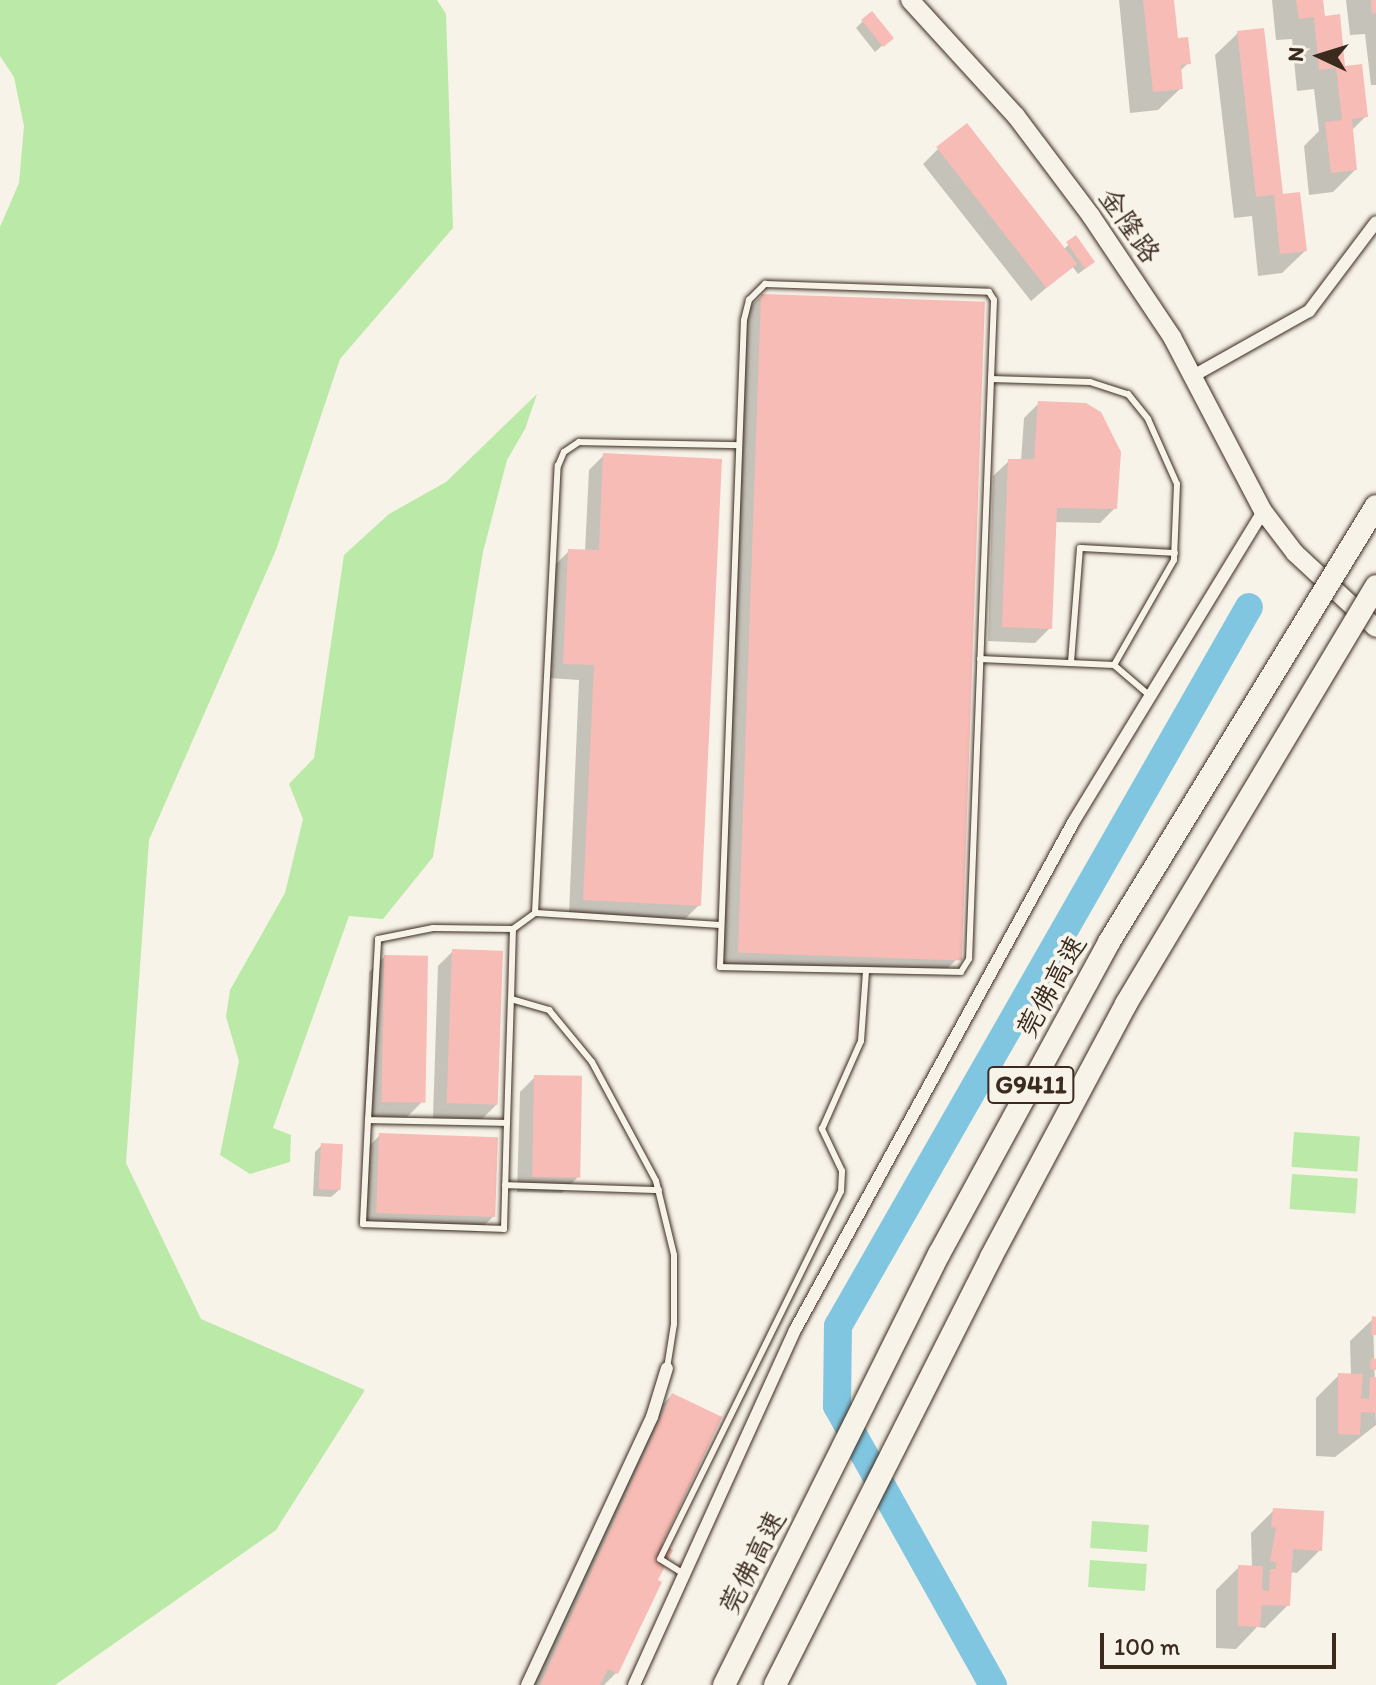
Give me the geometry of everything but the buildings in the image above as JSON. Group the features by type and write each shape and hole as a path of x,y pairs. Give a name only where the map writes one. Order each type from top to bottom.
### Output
{"highway":[{"name":"莞佛高速","path":"724,1685 939,1254 1109,942 1376,506"},
{"name":"G9411","path":"775,1685 991,1257 1126,1004 1376,586"}],"main road":[{"name":"金隆路","path":"910,0 1016,116 1091,216 1193,376 1263,511 1295,553 1376,628"}],"street":[{"path":"1193,376 1309,311 1376,222"},
{"path":"634,1685 795,1330 1074,821 1263,511"},
{"path":"527,1685 652,1417 667,1368"}],"lane":[{"path":"758,285 989,292 994,300 969,959 961,972 948,975 720,967 739,445 744,320 758,285"},
{"path":"991,379 1090,382 1128,394 1148,419 1177,484 1175,553 1114,665"},
{"path":"535,913 558,466 564,452 579,442 739,445"},
{"path":"1071,662 1080,548 1175,553"},
{"path":"980,659 1114,665 1150,696"},
{"path":"513,929 504,1229 363,1224 378,939 433,928 513,929 535,913 721,925"},
{"path":"684,1574 660,1559 841,1191 842,1171 822,1129 861,1041 866,972"},
{"path":"511,999 549,1010 592,1062 636,1136 659,1190 669,1222 676,1290 667,1368"},
{"path":"368,1120 507,1123"},
{"path":"505,1185 659,1190"}],"green space":[{"path":"0,0 437,0 446,14 453,228 340,359 276,550 149,840 126,1163 201,1319 365,1390 276,1530 55,1685 0,1685 0,227 19,183 24,126 14,77 0,56"},
{"path":"537,394 525,429 507,460 483,552 433,857 383,919 349,916 273,1128 291,1135 290,1162 250,1174 220,1155 239,1061 226,1017 230,990 285,893 303,819 289,784 314,758 344,555 389,514 446,482"},
{"path":"1294,1132 1360,1137 1357,1172 1292,1167"},
{"path":"1292,1174 1358,1179 1355,1214 1290,1209"},
{"path":"1092,1521 1149,1525 1147,1552 1090,1548"},
{"path":"1090,1560 1147,1564 1145,1591 1088,1587"}],"waterway":[{"path":"993,1685 837,1406 838,1326 1249,607"}]}
